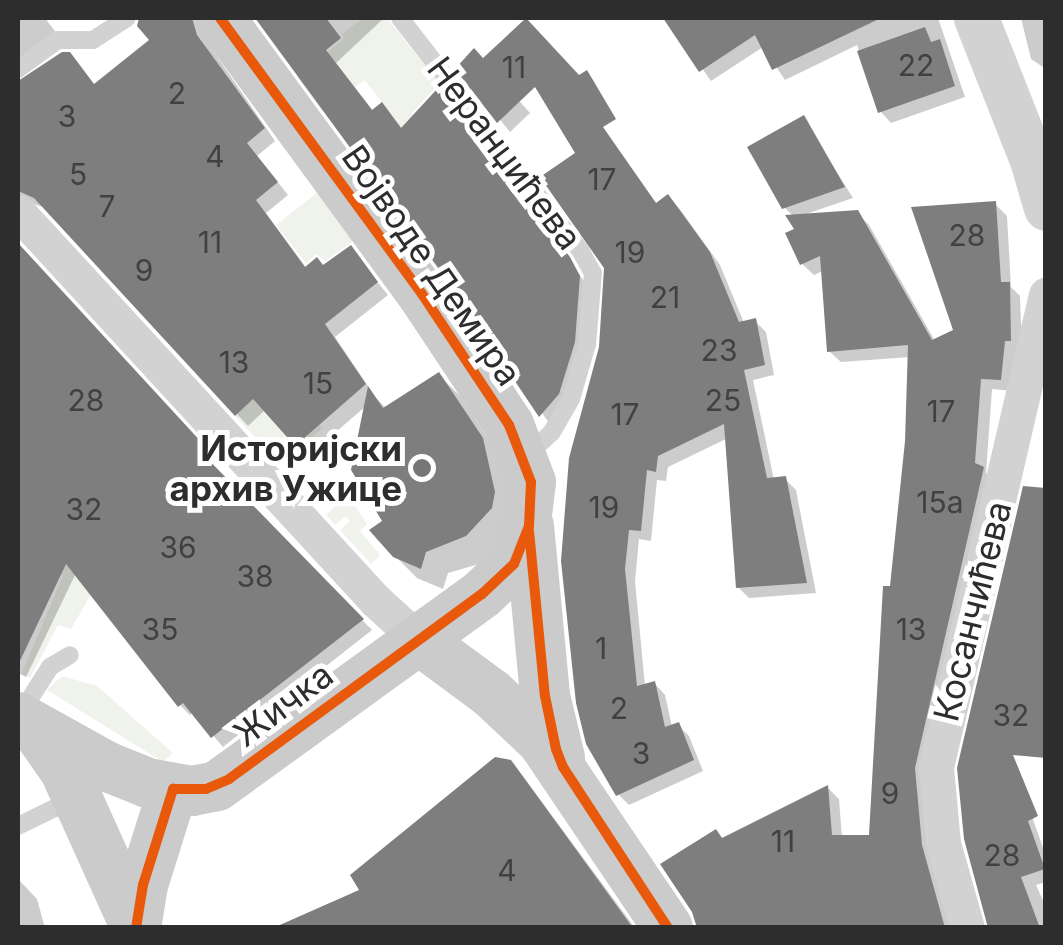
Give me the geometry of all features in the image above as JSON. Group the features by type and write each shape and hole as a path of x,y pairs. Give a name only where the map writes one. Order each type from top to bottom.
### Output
{"main road":[{"name":"Војводе Демира","path":"220,18 474,370 525,456 531,482 529,526 523,547 502,576 420,640"},
{"path":"529,526 546,696 563,768"},
{"path":"420,640 519,717 563,768 668,928"},
{"name":"Жичка","path":"173,789 206,789 229,779 420,640"},
{"path":"24,720 108,767 173,789 142,885 136,928"},
{"path":"24,720 78,796 136,928"}],"street":[{"path":"976,18 1031,114 1046,208"},
{"path":"18,212 376,601 420,640"},
{"name":"Косанчићева","path":"967,928 943,843 936,767 1046,295"}],"lane":[{"path":"18,69 58,40 93,40 127,18"},
{"name":"Неранџићева","path":"400,18 580,250 592,274 587,344 571,399 551,433 525,456"},
{"path":"24,720 50,667 70,655"},
{"path":"18,826 78,796"}],"shaded area":[{"path":"363,18 387,18 439,83 412,113 428,134 413,144 365,80 322,111 296,76 344,39 342,34"},
{"path":"322,189 358,238 325,261 316,254 306,263 276,225"},
{"path":"253,399 322,429 280,464 235,416"},
{"path":"348,495 367,524 360,531 380,555 371,564 340,530 350,521 346,516 335,525 326,515"},
{"path":"45,519 93,591 71,629 58,625 30,678 22,673 63,576 18,551"},
{"path":"62,676 97,686 173,753 163,762 47,690"}],"building":[{"path":"139,18 192,18 197,35 265,128 247,143 278,182 256,200 305,267 317,257 323,265 351,245 378,282 325,324 366,384 295,446 253,399 235,416 34,198 18,191 18,81 62,52 70,52 94,84 149,40 137,26"},
{"path":"255,18 326,18 341,38 326,50 372,110 382,102 401,128 438,88 570,257 580,276 575,342 559,394 539,417 445,277"},
{"path":"526,18 579,75 587,70 616,119 603,127 656,203 668,194 710,252 739,322 756,318 765,365 744,370 767,478 786,476 807,583 736,588 724,424 658,456 656,472 647,470 641,531 629,530 625,569 637,686 655,681 665,727 679,722 694,760 616,796 586,744 576,703 561,561 569,458 599,347 604,268 540,177 575,153 535,87 497,123 455,69 474,48 483,58"},
{"path":"663,18 881,18 772,70 755,35 699,72"},
{"path":"925,27 931,42 940,39 955,86 878,113 857,51"},
{"path":"804,115 845,187 782,209 747,147"},
{"path":"996,201 1001,282 1010,282 1011,341 1005,341 1001,380 981,379 975,463 984,467 915,768 922,845 945,928 697,928 692,912 660,864 716,829 722,838 828,785 832,835 869,835 883,586 890,586 905,441 908,345 827,352 820,256 800,265 785,233 794,229 785,215 858,210 932,340 953,330 911,207"},
{"path":"18,243 204,445 199,450 364,619 211,738 183,703 178,707 66,564 18,665"},
{"name":"Историјски архив Ужице","path":"439,372 483,438 495,492 492,508 466,536 426,552 421,569 393,557 369,530 382,521 351,470 368,386 383,408"},
{"path":"1023,486 1046,488 1046,758 1013,755 1038,816 1028,821 1045,869 1021,877 1040,928 988,928 964,839 957,768"},
{"path":"495,757 511,760 633,928 273,928 359,890 350,875"}],"cycle path":[{"path":"136,928 143,885 173,789 206,789 229,779 482,594 514,564 529,526 531,482 509,425 422,294 220,18"},
{"path":"529,531 545,696 556,749 563,767 668,928"}],"place":[{"name":"Историјски архив Ужице","path":"422,468"}]}
